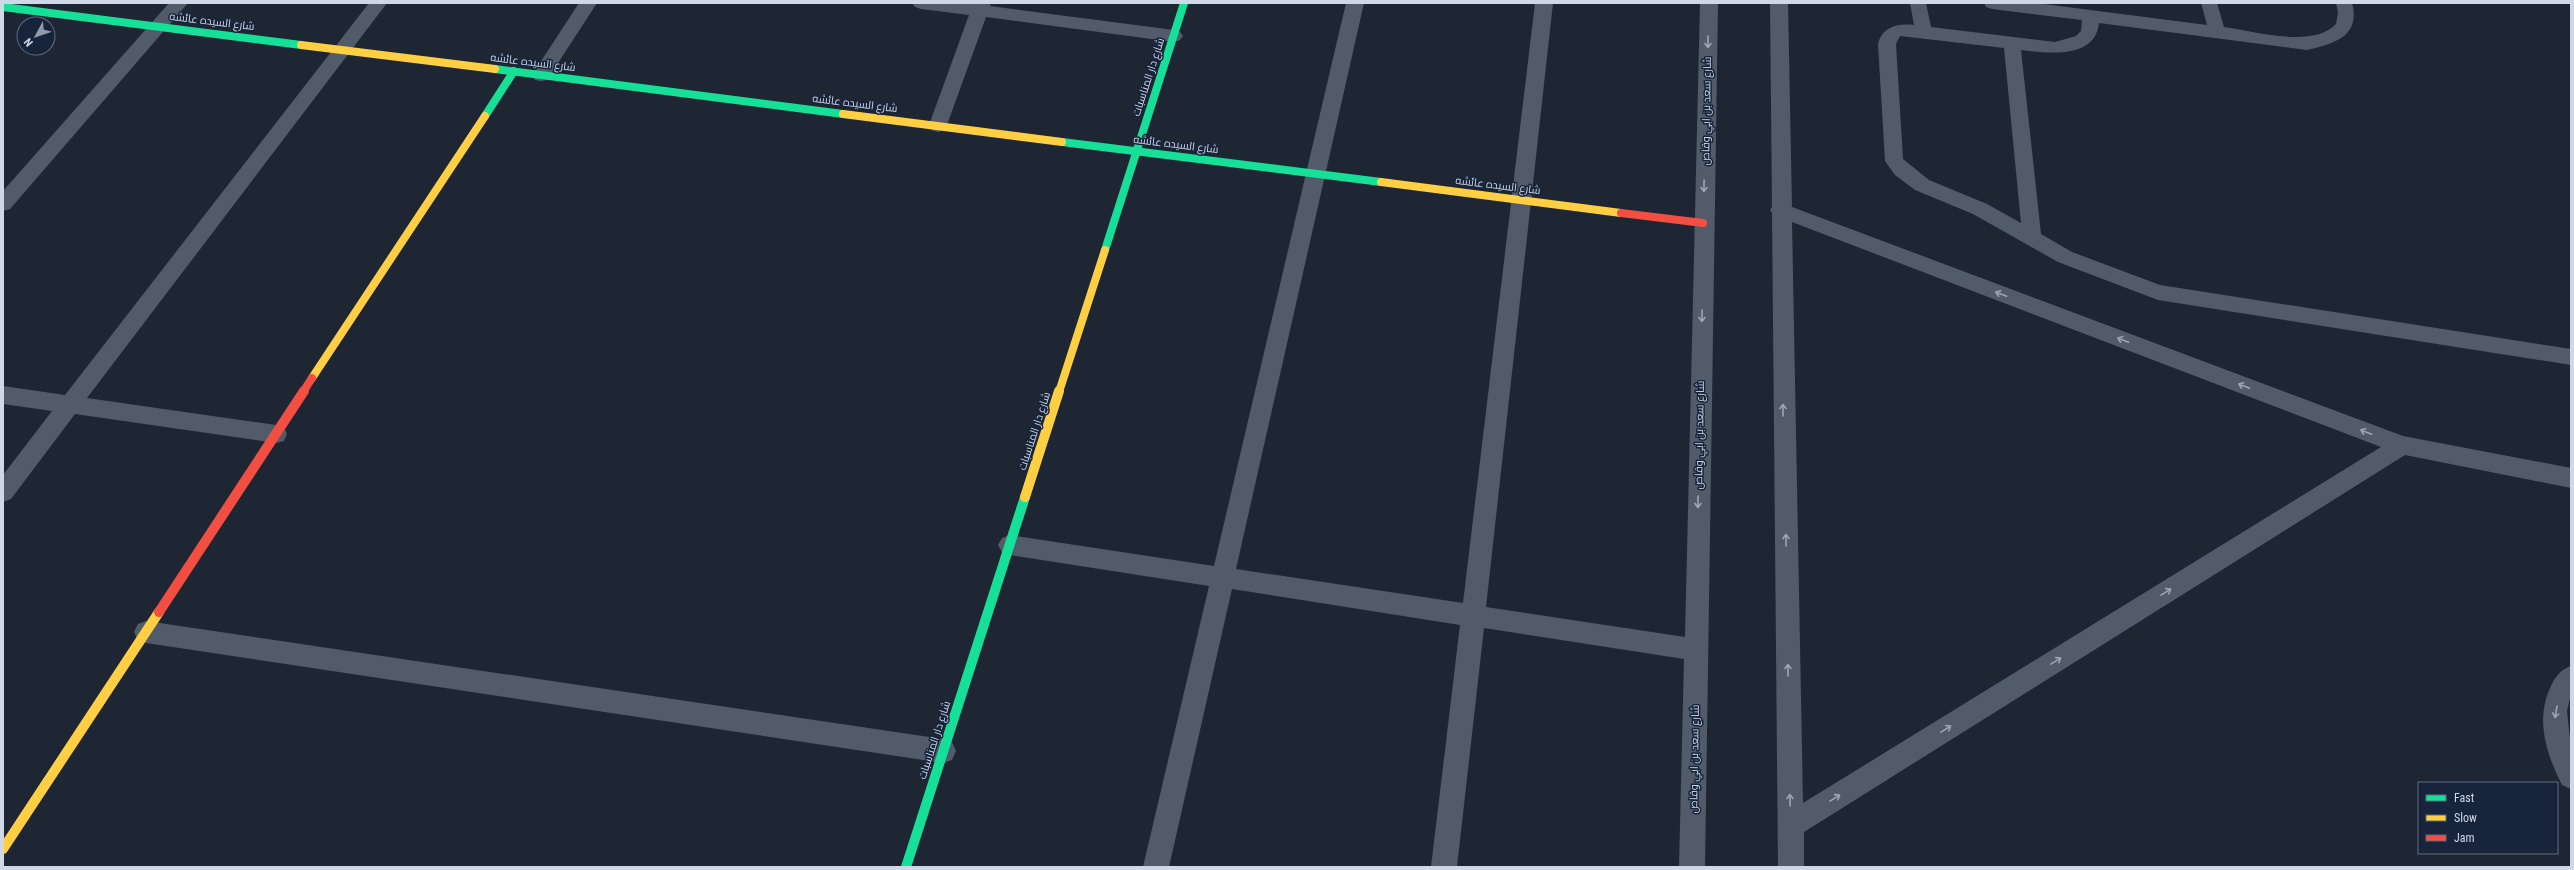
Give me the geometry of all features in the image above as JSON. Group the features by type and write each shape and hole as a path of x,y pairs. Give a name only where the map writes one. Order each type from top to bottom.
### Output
{"street":[{"path":"3,204 179,3"},
{"path":"3,492 378,3"},
{"path":"541,75 588,3"},
{"path":"921,3 981,7 1174,36"},
{"name":"شارع دار المناسبات","path":"906,867 1184,3"},
{"path":"1156,867 1355,3"},
{"path":"1444,867 1544,3"},
{"name":"شارع سعد بن ابي وقاص","path":"1692,867 1703,223 1709,3"},
{"path":"1779,3 1780,210 1791,867"},
{"name":"شارع السيده عائشه","path":"3,7 1703,223"},
{"path":"938,125 981,7"},
{"path":"3,849 514,71"},
{"path":"1780,210 2402,446 2571,478"},
{"path":"3,395 276,434"},
{"path":"1790,826 2402,446"},
{"path":"1010,545 1696,650"},
{"path":"146,632 943,751"}],"lane":[{"path":"1918,3 1924,32"},
{"path":"1992,3 2307,44 2322,41 2335,36 2343,29 2347,19 2344,3"},
{"path":"2209,3 2217,32"},
{"path":"2090,16 2091,25 2089,34 2071,46 2055,48 1924,32 1900,30 1892,33 1888,38 1894,161 1902,170 1922,186 1980,209 2032,240 2100,272 2158,292 2571,357"},
{"path":"2012,42 2032,240"},
{"path":"2571,677 2558,697 2554,720 2557,744 2571,776"}],"traffic: fast":[{"path":"1105,250 1184,3"},
{"path":"3,7 301,45"},
{"path":"495,69 843,114"},
{"path":"485,116 514,71"},
{"path":"1062,142 1381,182"},
{"path":"906,867 1025,497"}],"traffic: slow":[{"path":"301,45 495,69"},
{"path":"843,114 1062,142"},
{"path":"312,378 485,116"},
{"path":"1381,182 1621,213"},
{"path":"1025,497 1105,250"},
{"path":"3,849 159,612"}],"traffic: jam":[{"path":"1621,213 1703,223"},
{"path":"159,612 312,378"}]}
